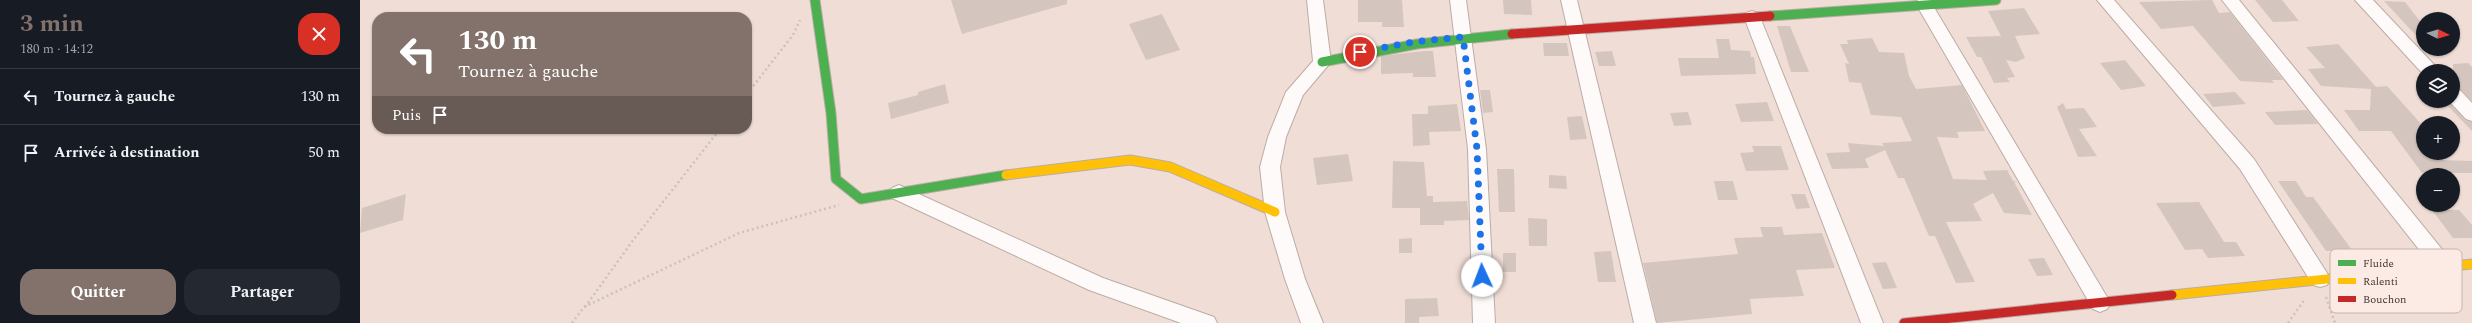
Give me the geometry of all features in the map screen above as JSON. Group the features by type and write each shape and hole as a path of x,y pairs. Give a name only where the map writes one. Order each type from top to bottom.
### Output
{"street":[{"path":"815,0 831,113 836,179 861,199 1004,175 1130,160 1170,167 1274,212"},
{"path":"1315,0 1322,62"},
{"path":"1458,0 1477,149 1484,323"},
{"path":"1569,0 1644,323"},
{"path":"1312,323 1295,278 1274,212 1270,167 1276,136 1295,92 1322,62 1380,48 1463,37 1996,0"},
{"path":"2105,0 2247,164 2320,280"},
{"path":"2230,0 2430,249"},
{"path":"2362,0 2424,64"},
{"path":"1924,4 2100,303"},
{"path":"1752,17 1872,323"},
{"path":"2460,101 2472,114"},
{"path":"899,193 1096,284 1206,323"},
{"path":"2462,264 2472,264"},
{"path":"1904,323 2330,279"}],"path":[{"path":"752,88 793,35 802,14"},
{"path":"572,323 638,233 716,134"},
{"path":"584,307 739,233 861,199"},
{"path":"2320,280 2330,309"},
{"path":"2332,313 2335,323"}],"building":[{"path":"951,0 1067,0 1067,4 962,34"},
{"path":"1358,0 1402,0 1404,27 1382,27 1382,22 1358,22"},
{"path":"1503,0 1531,0 1532,15 1504,14"},
{"path":"2212,0 2219,13 2230,12 2283,80 2272,80 2274,83 2240,81 2193,26 2161,29 2139,2"},
{"path":"2255,0 2282,0 2299,21 2273,22"},
{"path":"2384,1 2405,2 2416,16 2416,35"},
{"path":"2024,8 2040,34 2015,36 2025,58 2016,62 2006,60 2015,77 2007,78 2010,82 1994,83 1981,57 1977,57 1966,37 2001,36 1988,11"},
{"path":"1162,14 1180,50 1146,60 1129,24"},
{"path":"1777,26 1790,26 1809,72 1791,72"},
{"path":"1872,38 1879,52 1904,53 1909,76 1916,89 1962,85 1985,131 1957,132 1959,138 1937,137 1953,179 1987,180 1983,171 2007,170 2013,181 2017,181 2014,182 2032,215 2004,213 1993,193 1973,204 1982,221 1946,222 1975,282 1956,283 1935,236 1929,236 1904,178 1898,178 1885,150 1865,159 1869,168 1832,169 1826,153 1850,152 1848,143 1884,146 1882,143 1912,141 1901,117 1871,115 1861,83 1849,82 1845,63 1849,64 1840,44 1848,44 1847,40"},
{"path":"1716,39 1729,39 1731,50 1750,51 1751,57 1754,57 1756,74 1681,76 1678,58 1719,58"},
{"path":"1543,43 1567,43 1569,56 1544,56"},
{"path":"2338,44 2376,87 2387,86 2416,118 2416,160 2472,161 2472,173 2460,173 2460,168 2418,168 2391,131 2359,131 2344,110 2370,110 2371,89 2321,86 2308,69 2325,68 2306,47"},
{"path":"1433,51 1436,77 1413,77 1413,73 1381,74 1381,56"},
{"path":"1612,51 1616,66 1599,66 1595,52"},
{"path":"2125,60 2146,86 2121,90 2100,63"},
{"path":"2468,63 2472,67 2472,101 2460,88 2460,64 2453,64"},
{"path":"945,84 949,103 891,119 888,103 918,95 918,92"},
{"path":"1480,90 1490,90 1493,112 1483,113"},
{"path":"2235,92 2246,104 2213,107 2203,94"},
{"path":"1767,102 1774,121 1741,122 1735,104"},
{"path":"2063,103 2066,109 2084,108 2097,127 2079,129 2097,156 2078,157 2057,107"},
{"path":"1457,104 1461,131 1429,132 1430,145 1413,146 1412,114 1428,114 1428,106"},
{"path":"2450,108 2454,108 2465,120 2472,122 2472,131 2460,119 2460,116 2458,116"},
{"path":"2307,110 2318,124 2275,125 2265,112"},
{"path":"1688,112 1692,125 1674,126 1670,113"},
{"path":"1582,116 1587,139 1570,140 1567,117"},
{"path":"1752,146 1781,146 1789,170 1746,171 1740,153 1754,152"},
{"path":"1348,154 1353,181 1317,185 1313,158"},
{"path":"1393,161 1424,162 1427,196 1433,196 1433,202 1467,201 1469,220 1444,221 1444,225 1420,225 1420,208 1392,208"},
{"path":"1497,169 1514,169 1515,212 1499,212"},
{"path":"1549,175 1566,176 1567,189 1549,188"},
{"path":"1714,181 1733,181 1738,200 1718,200"},
{"path":"2278,181 2296,181 2306,197 2313,197 2351,249 2330,249 2330,251 2326,251"},
{"path":"406,194 403,220 360,233 362,208"},
{"path":"1791,194 1805,194 1810,208 1796,209"},
{"path":"2199,202 2224,242 2236,242 2245,256 2208,258 2202,249 2185,250 2156,203"},
{"path":"2460,211 2472,225 2472,238 2453,238 2434,212"},
{"path":"1528,218 1547,219 1547,246 1529,246"},
{"path":"1760,227 1782,227 1784,235 1822,233 1835,268 1796,270 1804,296 1750,299 1752,314 1657,323 1643,263 1738,254 1734,238 1763,237"},
{"path":"1412,238 1412,253 1399,253 1399,239"},
{"path":"1611,251 1616,282 1598,282 1594,252"},
{"path":"1503,253 1516,253 1516,272 1503,272"},
{"path":"2044,258 2053,275 2037,276 2028,259"},
{"path":"1886,262 1897,288 1883,289 1872,263"},
{"path":"1437,298 1439,316 1419,317 1419,323 1405,323 1405,299"}],"traffic: fast":[{"path":"815,0 831,113 836,179 861,199 1006,175"},
{"path":"1770,16 1996,0"},
{"path":"1322,62 1393,47 1464,38 1512,34"}],"traffic: slow":[{"path":"1006,175 1130,160 1170,167 1275,212"},
{"path":"2462,265 2472,264"},
{"path":"2172,295 2330,279"}],"traffic: jam":[{"path":"1512,34 1770,16"},
{"path":"1904,323 2172,295"}],"route":[{"path":"1360,52 1413,42 1463,37 1477,149 1482,276"}]}
